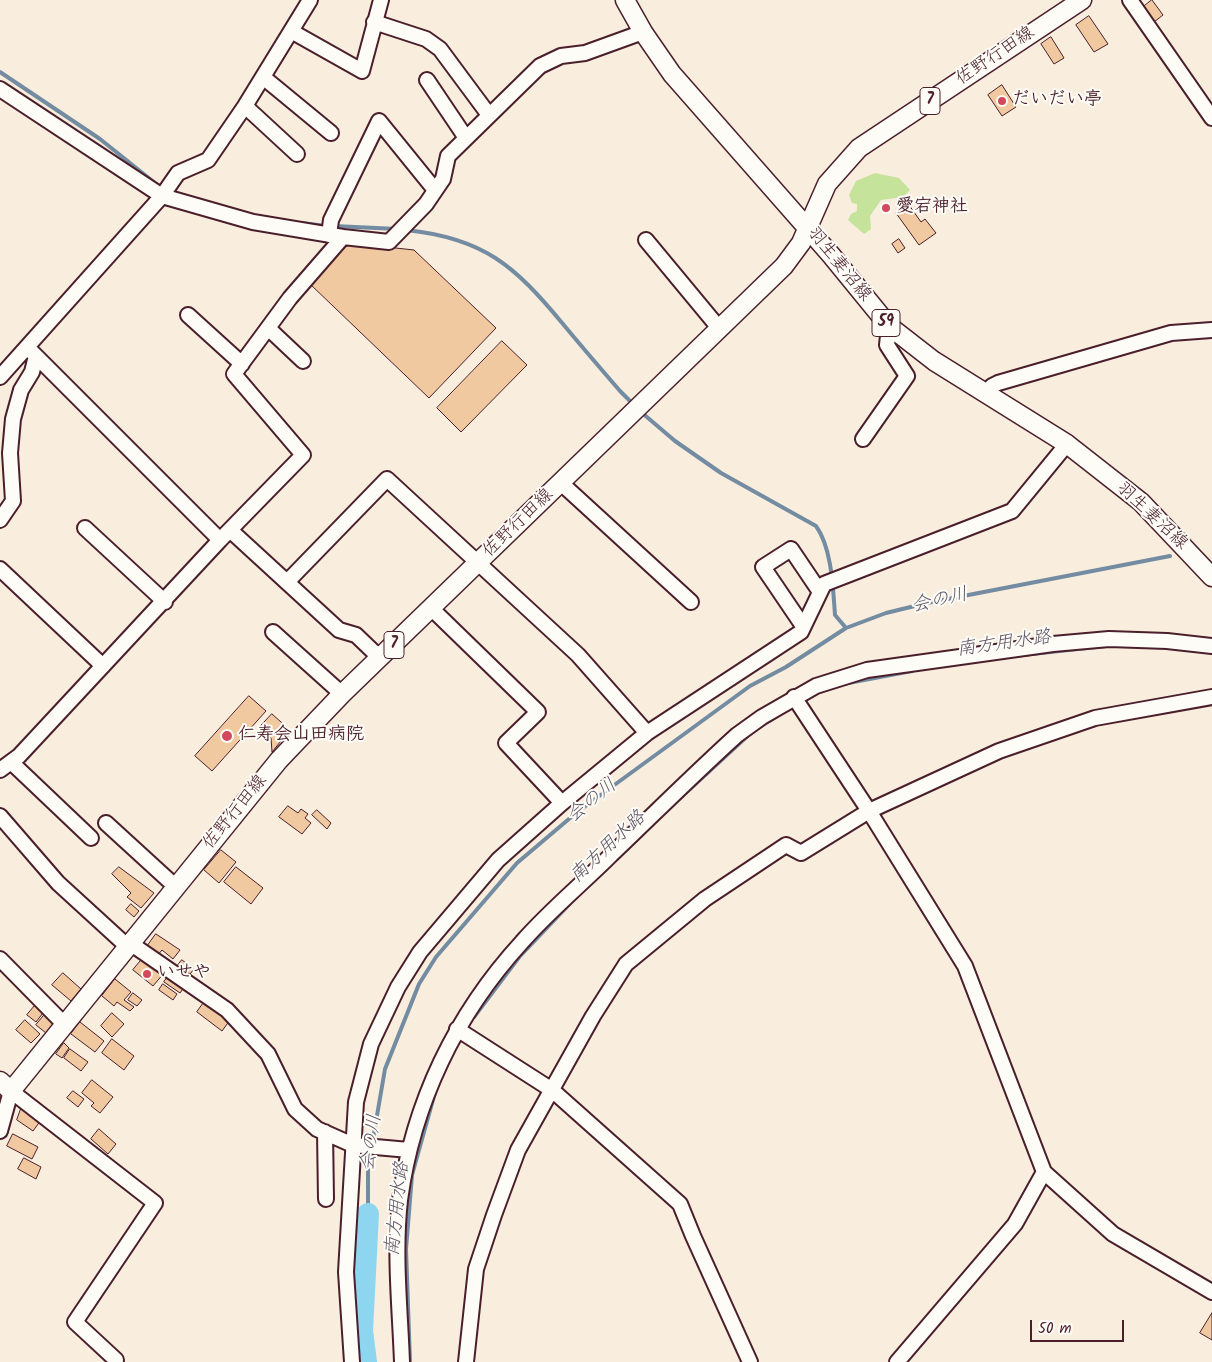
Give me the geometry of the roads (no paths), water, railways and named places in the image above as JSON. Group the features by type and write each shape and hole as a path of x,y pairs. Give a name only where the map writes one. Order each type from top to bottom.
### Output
{"main road":[{"name":"羽生妻沼線","path":"625,0 643,32 689,94 807,228 889,326 921,352 1067,444 1141,502 1212,577"},
{"name":"佐野行田線","path":"5,1086 65,1025 279,760 342,694 478,565 795,254 827,184 859,148 1082,0"}],"street":[{"path":"0,377 31,351 165,192 178,173 208,160 245,106 310,0"},
{"path":"291,31 362,71 381,0"},
{"path":"1130,0 1212,118"},
{"path":"374,22 426,40 440,49 490,115"},
{"path":"0,89 165,192 253,222 336,236 389,242 443,179 448,156 540,66 561,56 585,54 643,32"},
{"path":"263,77 331,133"},
{"path":"427,80 466,138"},
{"path":"245,106 297,154"},
{"path":"336,236 331,220 380,121 435,190"},
{"path":"91,838 5,766 19,756 165,602 225,535 303,455 234,374 336,236"},
{"path":"646,240 719,328"},
{"path":"188,315 242,364"},
{"path":"863,439 907,376 887,345 889,326"},
{"path":"268,328 303,361"},
{"path":"987,395 992,386 1171,333 1212,330"},
{"path":"0,520 13,501 10,453 13,419 22,390 32,372 31,351"},
{"path":"31,351 225,535 288,582 340,630 356,635 380,658"},
{"path":"352,1362 346,1272 356,1102 371,1044 398,987 420,952 498,860 562,803 647,733 801,632 824,584 1012,511 1067,444"},
{"path":"288,582 387,479 478,565 578,655 647,733"},
{"path":"561,483 691,602"},
{"path":"86,528 165,602"},
{"path":"803,626 763,567 791,549 820,592"},
{"path":"0,570 104,666"},
{"path":"432,609 538,712 506,744 562,803"},
{"path":"274,632 342,694"},
{"path":"402,1362 397,1249 400,1200 409,1150 436,1070 457,1029 495,974 523,940 731,740 794,697 839,677 867,670 1053,644 1109,639 1167,641 1212,646"},
{"path":"794,697 869,811 965,966 1044,1172 1113,1234 1212,1292"},
{"path":"466,1362 476,1269 518,1150 592,1016 626,964 705,899 786,845 801,853 869,811 999,751 1096,718 1212,697"},
{"path":"0,816 58,883 129,945 227,1010 268,1054 295,1109 318,1129 353,1145 409,1150"},
{"path":"106,823 176,887"},
{"path":"0,959 65,1025"},
{"path":"457,1029 552,1090 680,1204 750,1362"},
{"path":"0,1131 5,1086"},
{"path":"5,1086 156,1203 75,1322 116,1360"},
{"path":"325,1132 326,1199"},
{"path":"897,1362 1015,1224 1044,1172"}],"waterway":[{"path":"0,72 100,139 160,187"},
{"path":"301,223 327,226"},
{"path":"334,226 397,229"},
{"path":"406,230 457,240 496,258 513,271 546,304 634,405"},
{"path":"641,412 675,441 721,473 816,526 829,557 835,615 846,628"},
{"name":"会の川","path":"368,1214 368,1168 385,1069 419,984 436,957 517,863 576,813 750,686 786,667 846,628 886,613 927,603 1170,556"},
{"name":"南方用水路","path":"1013,656 1115,645"},
{"name":"南方用水路","path":"843,684 912,671"},
{"name":"南方用水路","path":"666,811 753,731 777,716"},
{"name":"南方用水路","path":"605,870 636,840"},
{"name":"南方用水路","path":"474,1017 520,956 578,895"},
{"name":"南方用水路","path":"410,1362 406,1249 412,1175 436,1089"},
{"name":"会の川","path":"366,1362 362,1331 368,1214"}],"place":[{"name":"だいだい亭","path":"1002,101"},
{"name":"愛宕神社","path":"886,208"},
{"name":"仁寿会山田病院","path":"227,736"},
{"name":"いせや","path":"147,974"}]}
